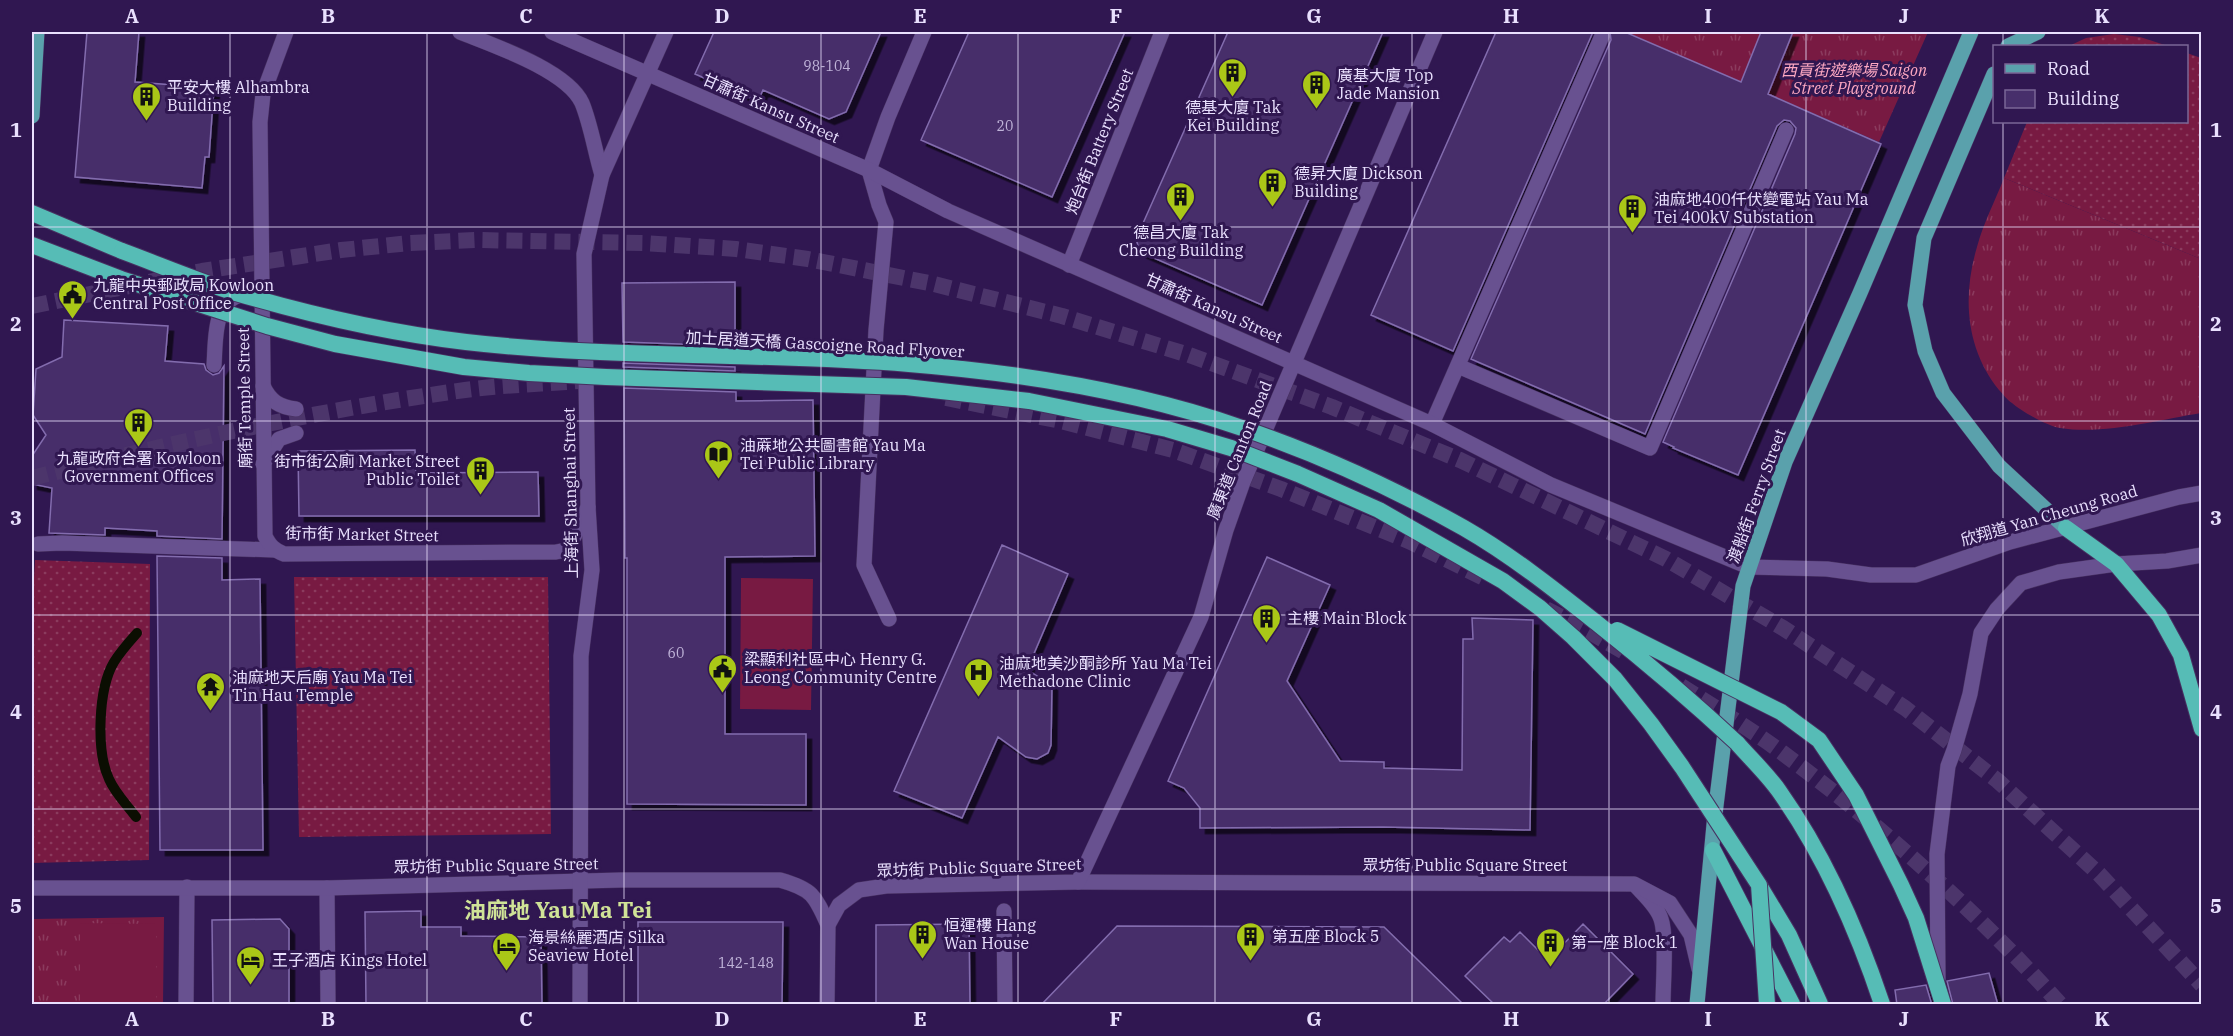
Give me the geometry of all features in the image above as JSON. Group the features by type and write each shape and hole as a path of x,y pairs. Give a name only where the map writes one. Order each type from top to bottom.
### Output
{"highway":[{"name":"加士居道天橋 Gascoigne Road Flyover","path":"32,213 122,251 233,292 337,320 404,333 531,348 818,358 908,364 1031,378 1102,391 1172,408 1238,426 1307,452 1388,489 1466,530 1516,562 1588,616 1692,701 1737,743 1778,790 1828,871 1846,909 1882,1005"},
{"path":"32,245 121,279 226,314 335,344 404,357 464,367 529,373 906,387 1029,401 1167,429 1231,448 1298,474 1379,510 1503,581 1540,608 1573,637 1614,679 1682,767 1789,935 1820,1005"},
{"path":"2066,528 2116,564 2159,615 2181,655 2202,729"},
{"path":"1588,616 1781,712 1819,740 1856,795 1916,918 1940,1005"},
{"path":"1713,850 1792,1005"},
{"path":"1759,885 1767,1005"}],"main road":[{"path":"32,116 37,32"},
{"path":"460,32 540,67 572,88 581,103 602,175"},
{"name":"甘肅街 Kansu Street","path":"552,32 869,170 948,211 1432,424 1551,485 1749,567 1827,569 1871,575"},
{"name":"上海街 Shanghai Street","path":"580,1005 581,656 592,570 588,507 584,254 602,175 666,32"},
{"path":"889,619 864,565 876,330 886,222 869,170 888,117 924,32"},
{"name":"炮台街 Battery Street","path":"1069,265 1162,32"},
{"name":"廣東道 Canton Road","path":"1078,882 1201,617 1226,530 1243,482 1435,32"},
{"name":"渡船街 Ferry Street","path":"1697,1004 1743,586 1785,462 1971,32"},
{"path":"2009,45 2038,32"},
{"name":"廟街 Temple Street","path":"274,550 265,536 260,122 263,94 287,33"},
{"path":"1432,424 1602,36"},
{"path":"1993,79 1924,238 1915,305 1924,351 1943,393 1999,466 2066,528"},
{"path":"1458,366 1650,448 1786,130"},
{"path":"214,365 216,328 221,311 239,294 261,294"},
{"path":"263,386 273,402 296,409"},
{"path":"263,464 279,439 296,433"},
{"name":"欣翔道 Yan Cheung Road","path":"1871,575 1916,575 2010,542 2179,497 2202,493"},
{"name":"街市街 Market Street","path":"38,544 74,543 274,550 284,554 555,552 566,550 588,507"},
{"path":"1940,1005 1937,854 1948,766 1970,694 1981,633 1996,609 2021,583 2059,572 2202,555"},
{"name":"眾坊街 Public Square Street","path":"32,888 327,888 581,881 780,880 803,887 818,901 828,925"},
{"name":"眾坊街 Public Square Street","path":"828,925 839,905 859,890 886,886 1078,882 1634,884 1670,903 1691,935 1700,972"},
{"path":"1634,884 1653,904 1661,918 1664,934 1663,1005"},
{"path":"186,1005 187,887"},
{"path":"327,888 328,1005"},
{"path":"1004,911 1005,1005"},
{"path":"827,1005 828,925"}],"green space":[{"name":"西貢街遊樂場 Saigon Street Playground","path":"1626,32 1928,32 1879,142"},
{"path":"2114,34 2140,37 2165,45 2071,45 2086,38"},
{"path":"2188,53 2201,58 2201,259 2004,178 2027,123 2188,123"},
{"path":"2004,178 2201,259 2201,413 2113,428 2077,430 2055,427 2042,422 2008,400 1999,390 1988,374 1974,340 1970,322 1969,285 1977,247"},
{"path":"35,560 150,564 149,860 32,863 32,613"},
{"path":"294,577 548,577 551,834 299,837"},
{"path":"741,578 813,579 811,710 740,709"},
{"path":"164,917 163,1004 32,1004 33,919"},
{"path":"80,923 156,924 156,1004 80,1004"}],"building":[{"name":"平安大樓 Alhambra Building","path":"87,32 139,32 135,82 214,88 209,157 205,157 202,188 75,177"},
{"path":"714,32 881,32 846,112 829,119 763,90 758,101 695,74"},
{"path":"969,32 1125,32 1052,197 921,140"},
{"path":"1228,32 1383,32 1262,305 1140,252 1136,239"},
{"path":"1496,32 1593,32 1453,351 1371,315"},
{"name":"油麻地400仟伏變電站 Yau Ma Tei 400kV Substation","path":"1610,32 1625,32 1741,82 1761,32 1793,32 1768,94 1881,144 1738,475 1663,442 1795,134 1796,128 1790,121 1784,120 1777,126 1645,434 1471,359 1611,40"},
{"path":"735,282 735,346 623,342 622,283"},
{"name":"九龍政府合署 Kowloon Government Offices","path":"64,320 168,326 165,361 204,364 206,370 213,375 219,373 224,366 222,539 157,536 157,531 105,528 105,535 49,533 52,488 32,484 32,456 46,435 33,415 36,369 62,357"},
{"path":"623,363 735,367 735,371 623,367"},
{"path":"624,388 736,392 736,401 813,400 815,556 725,557 725,734 806,734 806,805 627,804"},
{"path":"415,450 416,473 538,472 539,516 299,516 298,451"},
{"path":"1002,545 1068,574 1027,670 1052,685 1051,745 1048,753 1037,759 1026,757 998,737 962,818 894,791"},
{"name":"油麻地天后廟 Yau Ma Tei Tin Hau Temple","path":"157,556 222,558 222,580 260,579 263,850 160,850"},
{"path":"1267,557 1330,585 1287,681 1340,761 1384,762 1384,768 1462,770 1463,639 1473,639 1472,618 1533,620 1530,830 1383,827 1200,828 1200,808 1184,788 1168,781"},
{"path":"421,911 421,927 461,927 461,936 541,937 542,1005 366,1005 365,912"},
{"path":"280,919 289,929 289,1005 213,1005 212,920"},
{"path":"638,922 783,922 782,1005 638,1005"},
{"name":"恒運樓 Hang Wan House","path":"969,924 970,1005 876,1005 876,925"},
{"name":"第一座 Block 1","path":"1583,924 1633,974 1603,1005 1495,1005 1465,976 1504,937 1510,942 1520,932 1548,960"},
{"name":"第五座 Block 5","path":"1117,926 1384,927 1464,1005 1041,1005"},
{"path":"1989,973 1998,1005 1953,1005 1947,981"},
{"path":"1926,985 1932,1005 1897,1005 1895,990"}],"waterway":[{"path":"136,817 109,779 102,753 101,720 109,674 116,658 137,633"}],"tunnel":[{"path":"32,306 202,271 341,250 410,243 477,240 644,243 736,249 808,259 934,284 1062,316 1189,355 1332,407 1460,460 1666,559 1783,628 1905,708 1998,781 2099,874 2202,985"},
{"path":"32,478 193,440 356,407 479,388 579,381"},
{"path":"946,398 1061,421 1173,450 1281,489 1411,542 1488,580"},
{"path":"1546,609 1626,653"},
{"path":"1681,686 1775,747 1896,843 1997,937 2060,1004"}],"place":[{"name":"德基大廈 Tak Kei Building","path":"1233,98"},
{"name":"廣基大廈 Top Jade Mansion","path":"1316,110"},
{"name":"平安大樓 Alhambra Building","path":"146,122"},
{"name":"德昇大廈 Dickson Building","path":"1273,208"},
{"name":"德昌大廈 Tak Cheong Building","path":"1181,222"},
{"name":"油麻地400仟伏變電站 Yau Ma Tei 400kV Substation","path":"1633,234"},
{"name":"九龍中央郵政局 Kowloon Central Post Office","path":"72,320"},
{"name":"九龍政府合署 Kowloon Government Offices","path":"139,448"},
{"name":"油蔴地公共圖書館 Yau Ma Tei Public Library","path":"719,480"},
{"name":"街市街公廁 Market Street Public Toilet","path":"481,496"},
{"name":"主樓 Main Block","path":"1266,644"},
{"name":"梁顯利社區中心 Henry G. Leong Community Centre","path":"723,694"},
{"name":"油麻地美沙酮診所 Yau Ma Tei Methadone Clinic","path":"978,698"},
{"name":"油麻地天后廟 Yau Ma Tei Tin Hau Temple","path":"211,712"},
{"name":"恒運樓 Hang Wan House","path":"923,960"},
{"name":"第五座 Block 5","path":"1251,962"},
{"name":"第一座 Block 1","path":"1550,968"},
{"name":"海景絲麗酒店 Silka Seaview Hotel","path":"507,972"},
{"name":"王子酒店 Kings Hotel","path":"251,986"}],"district":[{"name":"油麻地 Yau Ma Tei","path":"558,909"}]}
